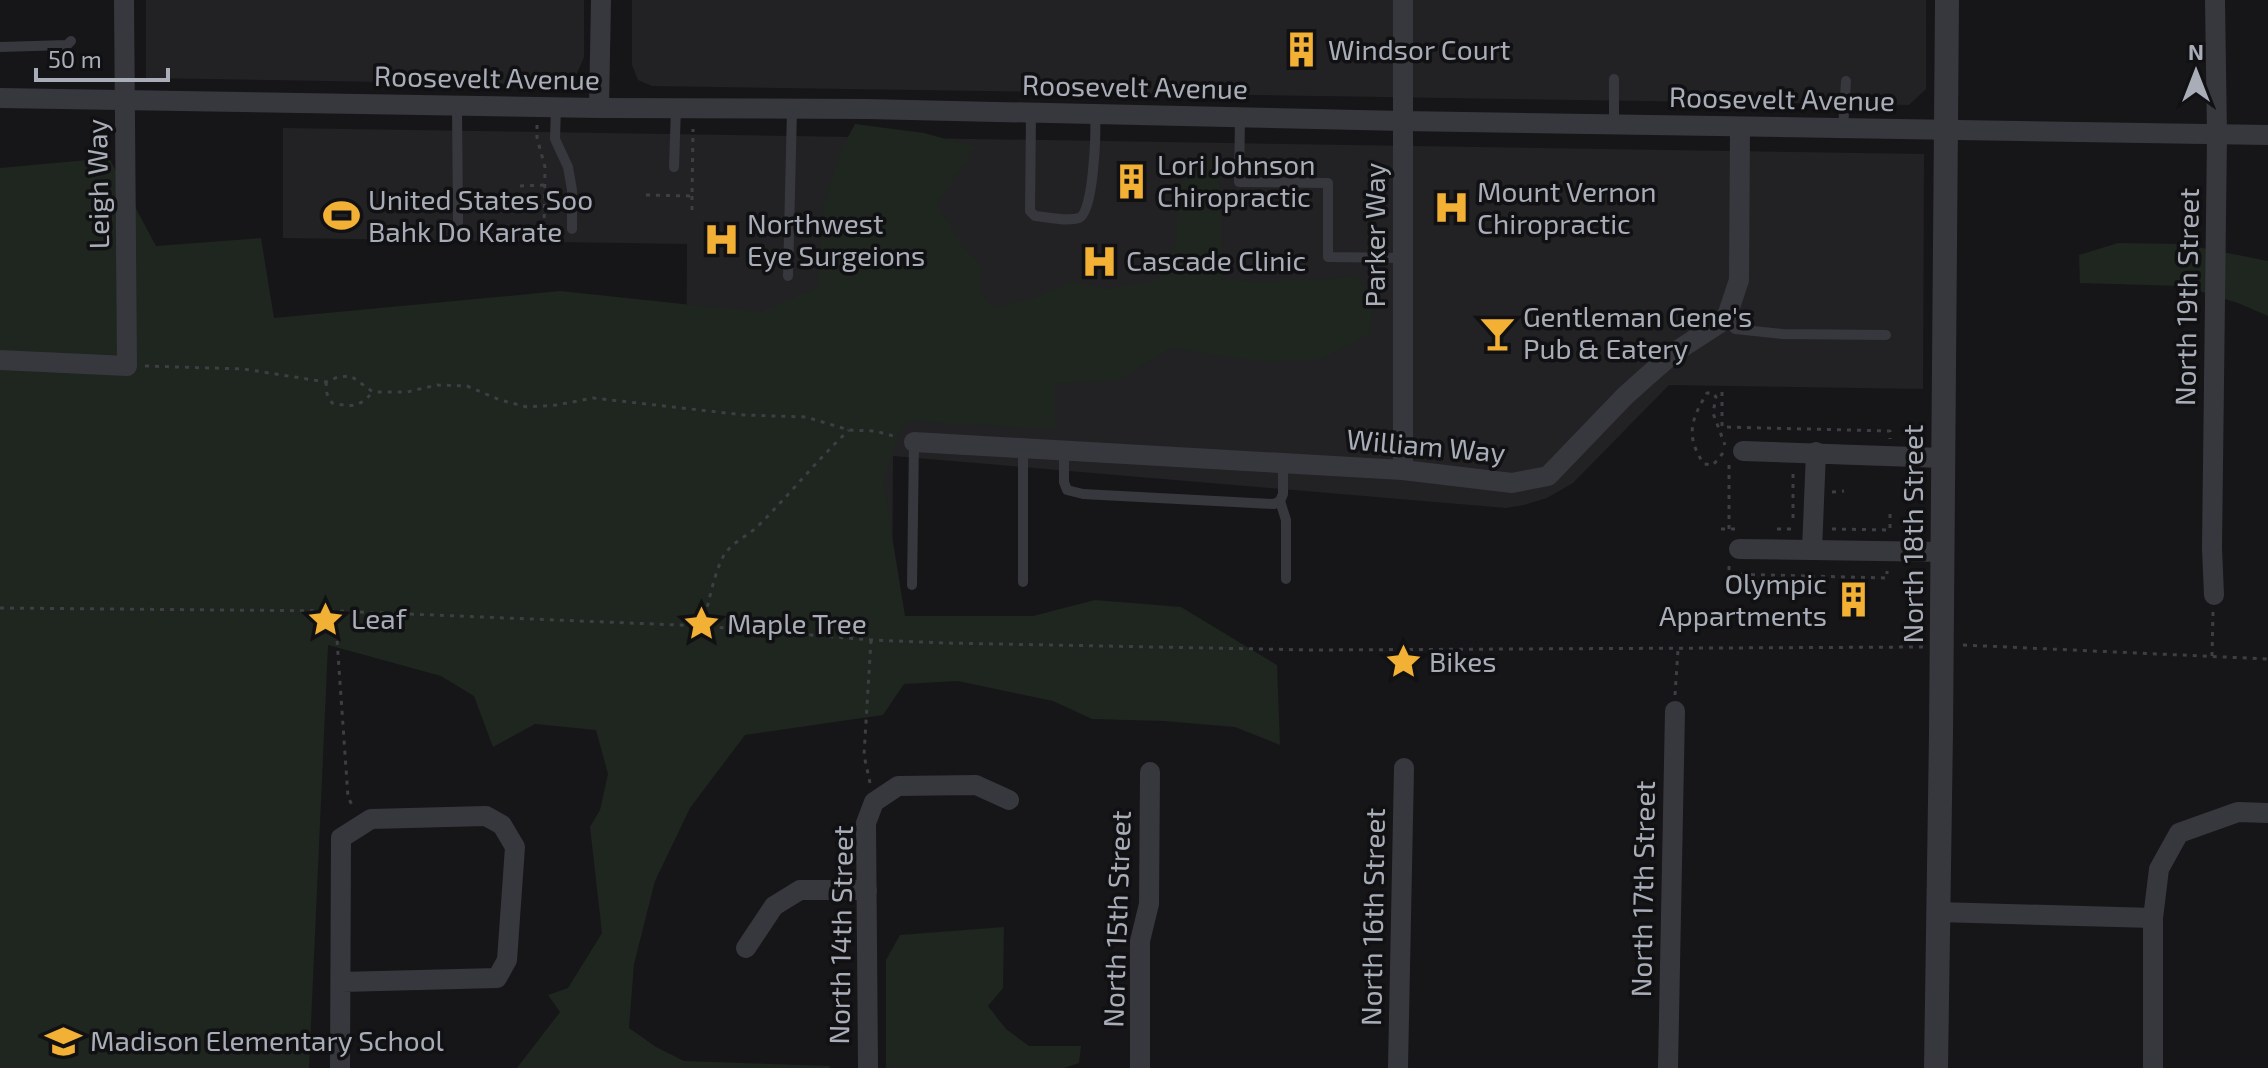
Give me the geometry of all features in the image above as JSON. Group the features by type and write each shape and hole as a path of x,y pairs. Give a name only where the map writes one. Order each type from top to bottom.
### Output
{"street":[{"name":"Leigh Way","path":"124,0 128,362"},
{"path":"599,108 601,0"},
{"name":"Parker Way","path":"1403,0 1403,470"},
{"name":"North 18th Street","path":"1936,1068 1947,0"},
{"name":"North 19th Street","path":"2214,595 2215,0"},
{"name":"Roosevelt Avenue","path":"0,98 2268,135"},
{"path":"1726,319 1739,280 1740,127"},
{"name":"William Way","path":"914,442 1403,470 1512,483 1548,476 1625,396 1665,361 1726,319"},
{"path":"0,360 128,362"},
{"path":"1734,451 1943,458"},
{"path":"1812,550 1816,452"},
{"path":"1739,549 1943,552"},
{"name":"North 17th Street","path":"1668,1068 1675,711"},
{"name":"North 16th Street","path":"1398,1068 1404,768"},
{"name":"North 15th Street","path":"1140,1068 1140,941 1149,904 1150,772"},
{"name":"North 14th Street","path":"868,1068 866,823 874,802 898,786 976,785 1009,800"},
{"path":"2153,1068 2153,918 2159,869 2179,833 2238,812 2268,813"},
{"path":"340,1068 341,838 371,819 486,816 502,825 515,847 507,960 497,978 341,982"},
{"path":"746,948 774,906 800,890 867,890"},
{"path":"1938,912 2153,918"}],"lane":[{"path":"0,47 67,45 71,41"},
{"path":"1614,79 1614,125"},
{"path":"1843,128 1846,81"},
{"path":"457,105 458,223"},
{"path":"556,107 555,139 568,167 572,190 572,229"},
{"path":"674,167 676,108"},
{"path":"788,276 792,109"},
{"path":"1031,113 1030,211 1035,216 1076,219 1086,213 1089,198 1095,115"},
{"path":"1240,118 1239,182 1328,183 1328,257 1403,258"},
{"path":"1726,319 1735,329 1782,334 1886,335"},
{"path":"912,585 914,442"},
{"path":"1023,449 1023,582"},
{"path":"1064,452 1064,482 1067,490 1073,493 1254,504 1280,501 1283,494 1283,464"},
{"path":"1280,501 1286,520 1286,579"}],"path":[{"path":"537,125 537,138 545,167 544,230"},
{"path":"520,186 544,185"},
{"path":"692,196 692,211"},
{"path":"128,362 143,366 244,369 326,382 351,376 373,392 407,392 437,385 467,386 527,407 593,398 744,415 806,417 849,430 875,431 914,442"},
{"path":"326,382 332,403 352,407 365,401 373,392"},
{"path":"1722,392 1722,427 1890,431 1890,448"},
{"path":"1729,529 1729,465 1734,451 1713,413 1716,397 1713,393 1707,393 1693,423 1692,439 1704,464 1713,465 1724,450 1734,451"},
{"path":"703,626 711,592 726,552 754,530 795,488 815,462 849,430"},
{"path":"1793,466 1793,529"},
{"path":"1833,481 1832,492 1844,491"},
{"path":"1831,529 1890,530 1890,513 1886,512"},
{"path":"1860,530 1861,522"},
{"path":"2212,656 2214,595"},
{"path":"0,608 335,611 703,626 871,640 1312,650 1969,645 2268,659"},
{"path":"335,611 348,797 361,825"},
{"path":"871,640 864,755 874,802"},
{"path":"1675,711 1678,649"}],"shaded area":[{"path":"146,0 584,0 584,57 575,78 562,85 146,78"},
{"path":"632,0 1926,0 1926,89 1909,105 652,86 638,80 632,65"},
{"path":"855,124 924,133 975,147 937,204 960,243 980,264 981,293 993,308 1027,300 1073,282 1109,289 1158,280 1176,244 1178,186 1219,150 1221,279 1263,282 1355,277 1376,299 1368,335 1322,359 1263,362 1171,348 1119,380 1055,384 1055,429 904,421 883,480 905,616 1033,616 1095,600 1181,607 1277,665 1280,745 1235,727 1092,719 1053,701 958,681 904,684 883,715 745,735 690,808 655,881 634,964 629,1028 656,1047 684,1061 831,1066 517,1068 560,1012 548,995 568,988 602,933 590,827 600,810 608,774 596,730 535,724 493,747 474,696 441,676 328,645 309,1068 0,1068 0,168 109,158 156,246 261,238 274,318 560,291 759,312 817,288 824,204 842,148"},
{"path":"283,128 1924,154 1923,389 1669,385 1573,483 1547,498 1506,508 893,456 892,613 685,607 687,244 283,238"},
{"path":"2118,243 2182,244 2268,261 2268,316 2182,286 2080,283 2079,255"},
{"path":"1004,927 1003,988 988,1006 1006,1029 1029,1046 1081,1046 1079,1063 1064,1068 886,1068 886,960 900,935"}],"place":[{"name":"Windsor Court","path":"1302,50"},
{"name":"Lori Johnson Chiropractic","path":"1131,181"},
{"name":"Mount Vernon Chiropractic","path":"1451,208"},
{"name":"United States Soo Bahk Do Karate","path":"342,216"},
{"name":"Northwest Eye Surgeions","path":"721,240"},
{"name":"Cascade Clinic","path":"1100,261"},
{"name":"Gentleman Gene's Pub & Eatery","path":"1497,333"},
{"name":"Olympic Appartments","path":"1853,600"},
{"name":"Leaf","path":"325,619"},
{"name":"Maple Tree","path":"701,624"},
{"name":"Bikes","path":"1403,662"},
{"name":"Madison Elementary School","path":"64,1041"}]}
